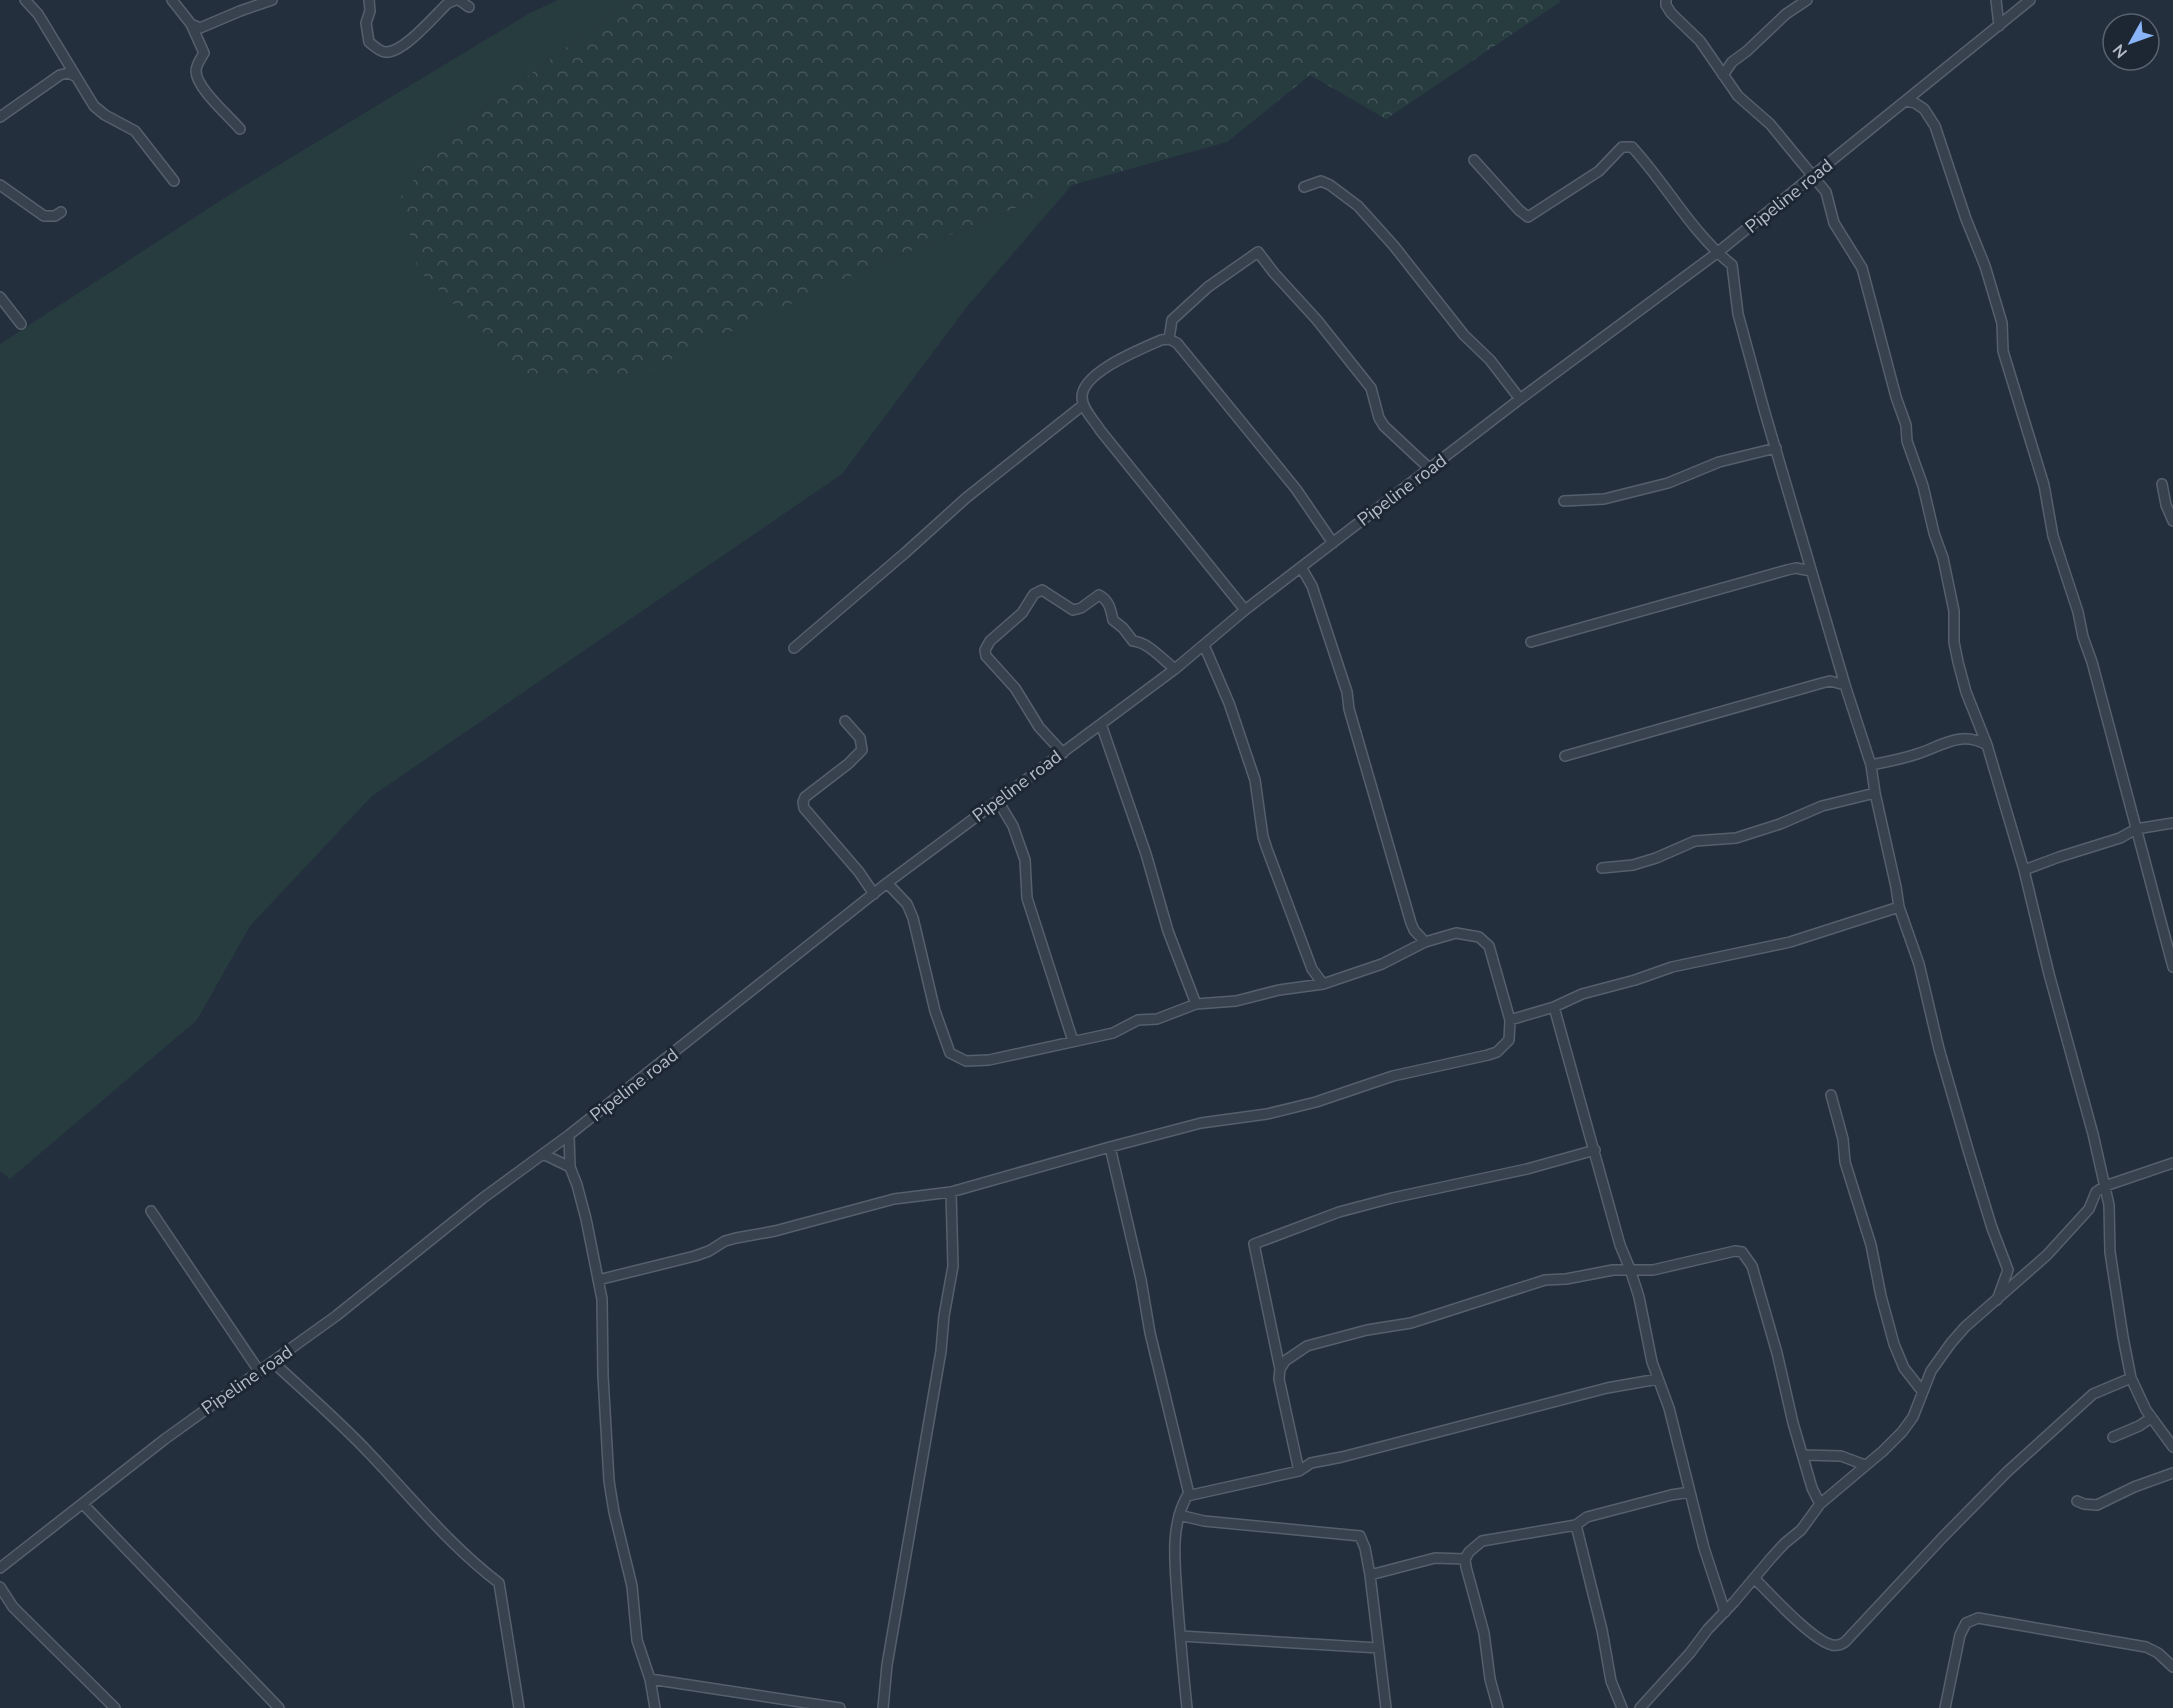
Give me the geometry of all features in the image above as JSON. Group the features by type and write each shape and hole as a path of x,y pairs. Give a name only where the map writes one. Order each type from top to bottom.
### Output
{"street":[{"path":"25,0 38,14 94,106 105,115 135,131 174,181"},
{"path":"172,0 191,24 204,53 196,70 198,79 209,95 240,129"},
{"path":"191,24 200,28 272,0"},
{"path":"369,0 370,11 366,23 369,42 382,52 393,52 406,43 448,3 457,0 469,6"},
{"path":"1666,0 1671,13 1700,41 1738,96 1770,124 1814,176 1828,196 1833,223 1856,257 1867,283 1881,342 1906,424 1907,441 1923,486 1934,533 1943,558 1954,611 1954,642 1958,662 1966,692 1987,745 2024,870 2105,1186 2109,1205 2110,1252 2131,1378 2151,1418 2172,1443"},
{"path":"1723,75 1732,62 1786,14 1807,0"},
{"path":"1996,0 1999,26"},
{"name":"Pipeline road","path":"0,1568 165,1439 273,1362 569,1135 887,883 1175,669 1245,610 1301,567 1520,399 1717,253 2030,0"},
{"path":"0,117 60,75 68,73 75,76"},
{"path":"1906,101 1915,103 1924,109 1935,126 1995,296 2002,323 2003,351 2044,485 2049,522 2092,662 2173,967"},
{"path":"1474,160 1528,217 1599,171 1622,147 1632,147 1717,253 1732,265 1742,332 1811,571 1871,765 1899,907 1919,964 1939,1049 1969,1153 1992,1228 2008,1270 1997,1300"},
{"path":"1304,187 1321,181 1358,206 1394,246 1464,335 1490,360 1520,399"},
{"path":"0,185 44,216 55,216 61,212"},
{"path":"1795,190 1820,185"},
{"path":"1169,339 1172,320 1208,287 1258,252 1317,320 1371,388 1379,418 1384,426 1430,469"},
{"path":"0,297 21,324"},
{"path":"1245,610 1100,430 1083,405 1082,394 1093,377 1148,346 1169,339 1178,343 1296,489 1333,543"},
{"path":"794,648 966,498 1083,405"},
{"path":"1564,501 1604,499 1644,487 1668,483 1719,462 1776,448"},
{"path":"2162,484 2166,505 2173,521"},
{"path":"1301,567 1312,586 1347,692 1349,709 1411,923 1425,942"},
{"path":"1531,642 1787,570 1796,568 1811,571"},
{"path":"1063,753 1039,727 1015,688 986,656 985,650 990,641 1022,613 1034,594 1042,590 1073,610 1081,608 1099,595 1111,609 1113,621 1123,628 1133,641 1141,641 1175,669"},
{"path":"1204,645 1229,703 1255,780 1263,837 1267,849 1312,969 1323,984"},
{"path":"1565,756 1822,683 1830,681 1845,685"},
{"path":"845,721 860,738 862,750 848,764 805,797 804,808 859,872 874,894"},
{"path":"1101,724 1146,854 1168,931 1196,1004"},
{"path":"1871,765 1920,753 1935,745 1953,740 1976,739 1987,745"},
{"path":"1602,868 1633,865 1695,841 1736,837 1780,824 1822,806 1875,793"},
{"path":"998,801 1012,826 1025,860 1027,898 1073,1041"},
{"path":"2024,870 2120,838 2136,829 2173,823"},
{"path":"597,1280 695,1256 736,1238 775,1231 894,1199 951,1192 1201,1124 1267,1114 1316,1102 1393,1076 1488,1055 1497,1052 1509,1040 1510,1020 1490,946 1479,937 1456,933 1425,942 1376,966 1323,984 1279,990 1236,1000 1196,1004 1157,1019 1138,1020 1113,1033 989,1060 966,1061 950,1053 935,1011 914,918 907,904 887,883"},
{"path":"1510,1020 1554,1007 1582,994 1635,980 1672,967 1790,942 1899,907"},
{"path":"1554,1007 1620,1245 1630,1269 1658,1379 1670,1408 1704,1548 1725,1612"},
{"path":"1831,1095 1843,1139 1846,1169 1874,1256 1881,1296 1894,1344 1904,1368 1922,1392"},
{"path":"569,1135 570,1167 586,1219 602,1299 603,1376 609,1481 632,1586 637,1640 650,1679 655,1708"},
{"path":"1110,1147 1141,1280 1150,1333 1189,1494"},
{"path":"1299,1471 1254,1244 1339,1212 1392,1198 1527,1169 1595,1150"},
{"path":"543,1154 570,1167"},
{"path":"1640,1708 1785,1543 1801,1530 1820,1504 1902,1432 1913,1417 1931,1371 1951,1343 1965,1327 2047,1255 2089,1209 2096,1192 2105,1186 2173,1164"},
{"path":"883,1708 887,1665 952,1275 951,1192"},
{"path":"2089,1209 2109,1205"},
{"path":"151,1211 259,1371"},
{"path":"1280,1369 1294,1353 1321,1341 1411,1323 1545,1280 1630,1269 1653,1270 1735,1251 1742,1252 1752,1266 1774,1342 1793,1423 1812,1488 1820,1504"},
{"path":"273,1362 368,1451 448,1539 479,1568 500,1583 519,1708"},
{"path":"1755,1578 1792,1616 1821,1640 1839,1646 2007,1472 2093,1394 2131,1378"},
{"path":"1187,1708 1174,1543 1179,1515 1189,1494 1299,1471 1311,1463 1607,1388 1658,1379"},
{"path":"2113,1437 2151,1418"},
{"path":"1804,1455 1841,1456 1864,1465"},
{"path":"2077,1501 2084,1504 2097,1504 2173,1473"},
{"path":"1498,1708 1490,1678 1484,1633 1466,1559 1476,1544 1482,1540 1576,1525 1587,1517 1690,1492"},
{"path":"83,1504 279,1708"},
{"path":"1179,1515 1204,1521 1360,1536 1365,1548 1370,1575 1386,1708"},
{"path":"1576,1525 1602,1630 1611,1681 1622,1708"},
{"path":"1370,1575 1435,1558 1466,1559"},
{"path":"0,1587 13,1607 115,1708"},
{"path":"1722,1600 1734,1602"},
{"path":"1945,1708 1960,1635 1966,1623 1978,1618 2146,1647 2158,1653 2173,1667"},
{"path":"1180,1636 1379,1648"},
{"path":"650,1679 840,1708"}],"green space":[{"path":"558,0 631,0 451,132 864,270 1072,185 966,308 842,474 372,796 250,926 197,1020 10,1179 0,1171 0,344 226,197 530,13"},
{"path":"631,0 1559,0 1560,2 1386,119 1310,75 1227,142 1072,185 864,270 633,377 529,376 418,270 401,196 451,132"}]}
